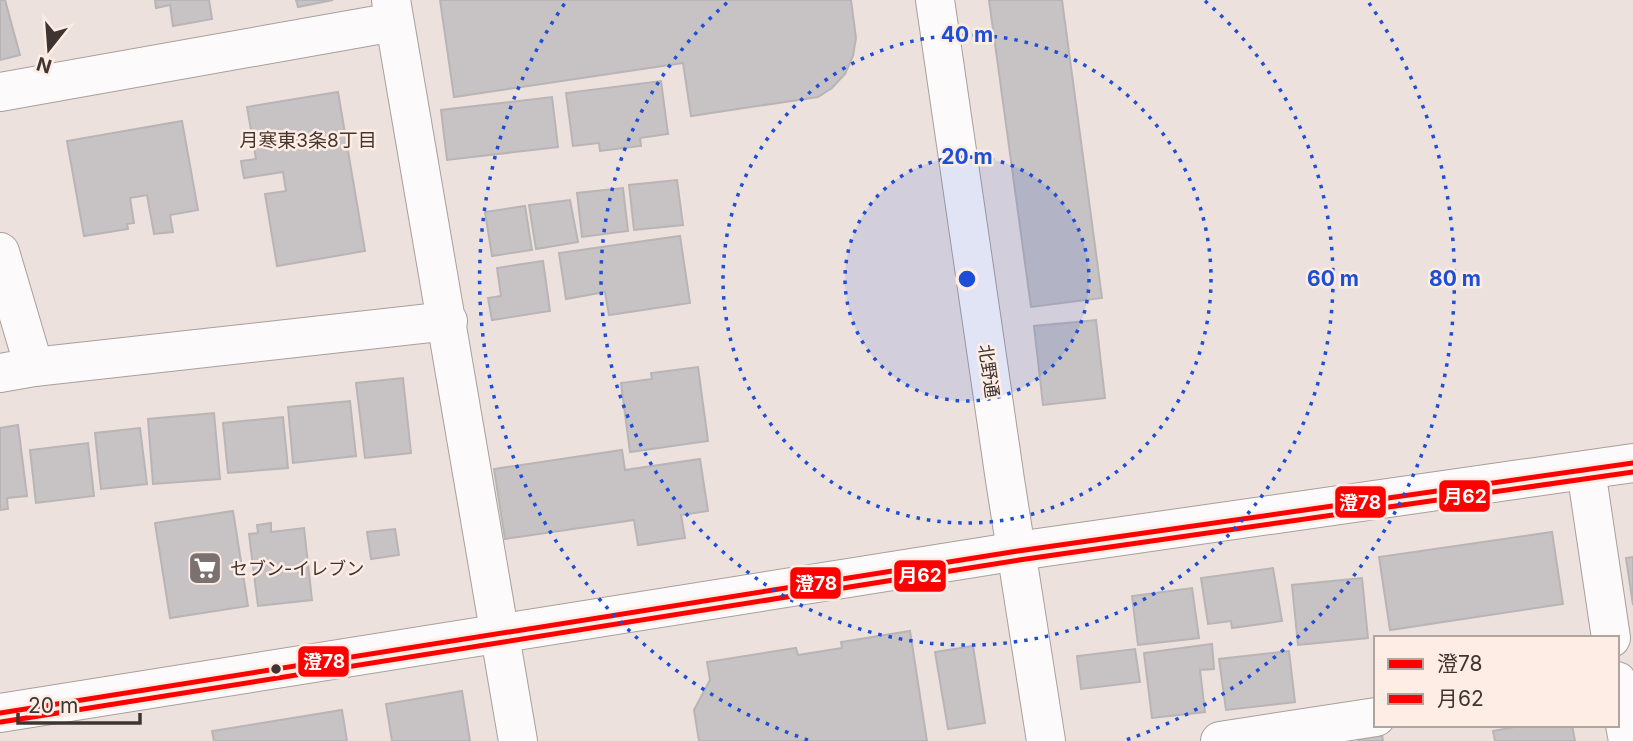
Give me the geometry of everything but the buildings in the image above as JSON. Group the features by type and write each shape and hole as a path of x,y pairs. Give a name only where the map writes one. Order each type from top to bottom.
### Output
{"street":[{"name":"北野通","path":"935,0 1046,741"},
{"path":"0,92 392,11 519,741"},
{"path":"0,252 17,370 447,321"},
{"path":"0,713 1018,551 1633,463"},
{"path":"1586,470 1611,636"},
{"path":"1619,691 1628,741"},
{"path":"1220,741 1374,717"}],"transit line":[{"name":"澄78","path":"0,713 1018,551 1633,463"},
{"name":"月62","path":"1,722 1019,560 1633,472"}],"place":[{"name":"セブン-イレブン","path":"205,568"}],"district":[{"name":"月寒東3条8丁目","path":"308,140"}]}
